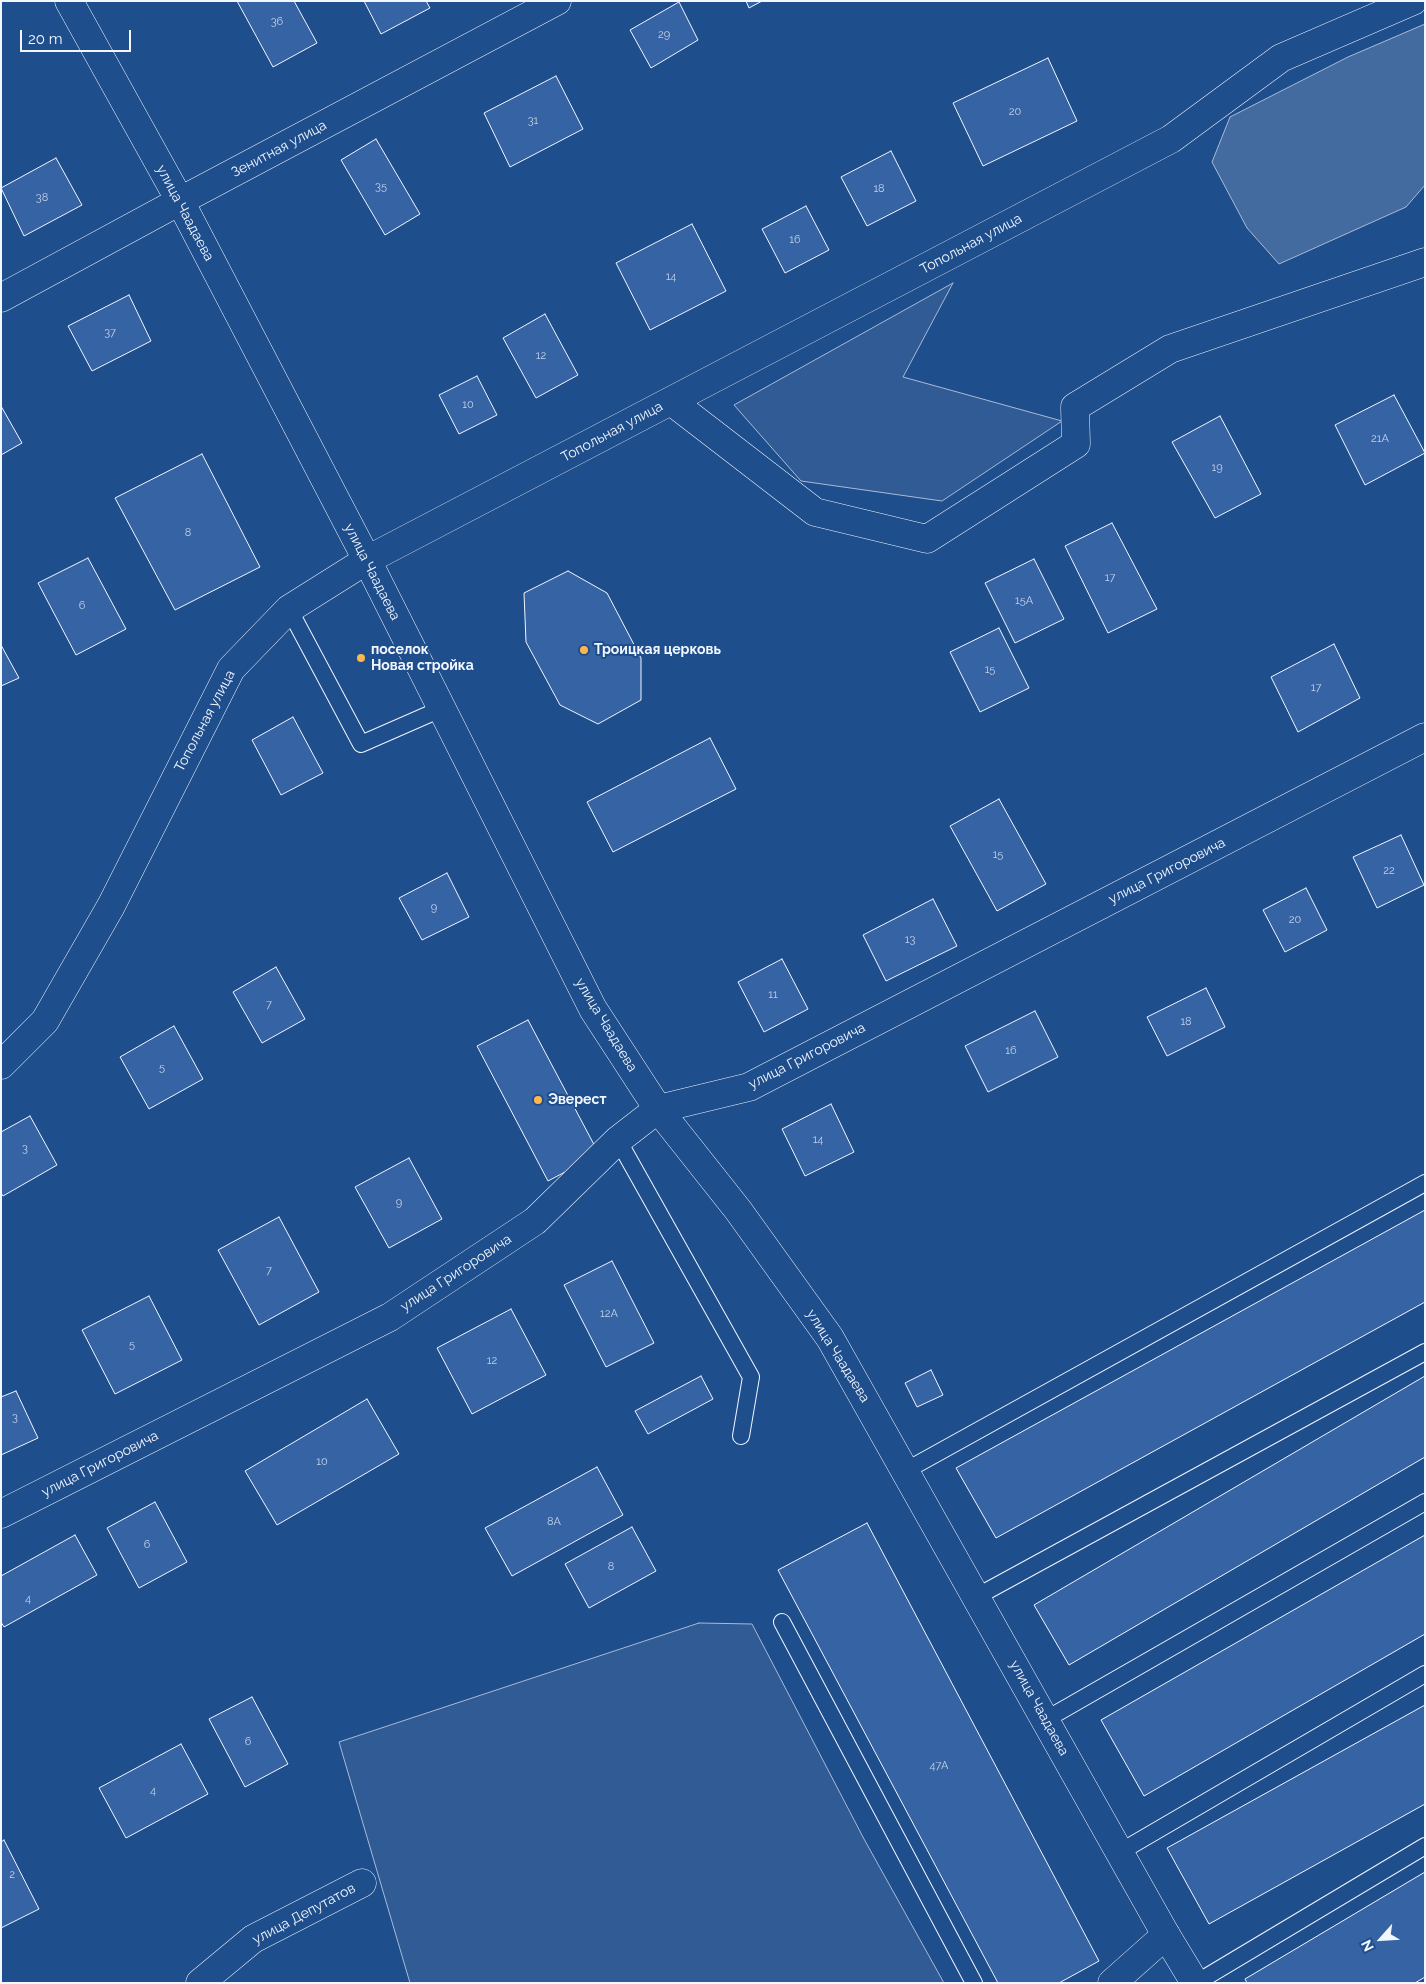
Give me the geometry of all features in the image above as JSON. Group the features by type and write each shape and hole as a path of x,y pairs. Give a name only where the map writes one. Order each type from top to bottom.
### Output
{"street":[{"name":"улица Чаадаева","path":"69,1 180,201 367,560 593,1009 658,1109 738,1210 830,1338 1166,1935 1196,1983"},
{"name":"Зенитная улица","path":"1,298 557,1"},
{"name":"Топольная улица","path":"1,1065 45,1021 111,906 231,669 289,609 367,560 1171,140 1281,58 1413,1"},
{"path":"671,401 815,512 927,540 1076,444 1075,407 1170,349 1425,262"},
{"name":"улица Григоровича","path":"1,1514 390,1317 535,1221 618,1140 658,1109 749,1087 1425,737"},
{"name":"улица Депутатов","path":"200,1983 253,1939 362,1883"},
{"path":"1112,1983 1166,1935"}],"lane":[{"path":"289,609 361,744 441,708"},
{"path":"618,1140 751,1377 741,1436"},
{"path":"905,1471 1425,1183"},
{"path":"976,1597 1425,1352"},
{"path":"1046,1720 1425,1502"},
{"path":"782,1622 974,1983"},
{"path":"1120,1852 1425,1674"},
{"path":"1196,1983 1425,1846"}],"shaded area":[{"path":"1425,24 1425,185 1406,207 1279,264 1247,228 1212,162 1230,117 1348,57"},
{"path":"953,283 903,377 1062,421 942,501 801,481 734,405"},
{"path":"699,1623 752,1624 864,1839 944,1983 410,1983 339,1742"}],"building":[{"path":"237,1 294,1 317,43 273,67"},
{"path":"364,1 426,1 430,8 381,34"},
{"path":"746,1 762,1 749,8"},
{"path":"679,2 698,40 651,68 630,30"},
{"path":"1048,58 1077,121 983,166 953,103"},
{"path":"556,76 583,129 510,167 484,113"},
{"path":"376,139 420,214 385,235 341,160"},
{"path":"891,151 916,201 867,226 841,177"},
{"path":"56,158 82,205 24,236 1,188"},
{"path":"806,206 829,250 785,273 762,229"},
{"path":"692,224 726,291 650,330 616,263"},
{"path":"129,295 151,341 92,371 68,326"},
{"path":"545,314 578,375 536,398 503,338"},
{"path":"477,376 497,415 459,434 439,395"},
{"path":"1394,395 1425,453 1365,485 1335,425"},
{"path":"1,406 22,443 1,455"},
{"path":"1220,416 1261,494 1215,518 1172,442"},
{"path":"202,454 260,567 175,610 115,498"},
{"path":"1112,523 1157,609 1108,633 1065,546"},
{"path":"88,558 126,629 76,655 38,583"},
{"path":"1034,559 1064,619 1015,643 985,583"},
{"name":"Троицкая церковь","path":"568,571 607,593 641,658 641,700 598,724 560,705 526,642 524,593"},
{"path":"999,628 1029,688 980,712 950,652"},
{"path":"1334,644 1360,698 1298,732 1271,677"},
{"path":"1,645 19,678 1,686"},
{"path":"293,717 323,773 281,795 252,740"},
{"path":"710,738 736,789 613,852 587,802"},
{"path":"999,799 1046,884 997,911 950,826"},
{"path":"1401,835 1424,885 1377,908 1353,857"},
{"path":"447,873 469,917 422,940 399,898"},
{"path":"1306,888 1327,930 1285,952 1263,910"},
{"path":"933,899 957,946 886,981 863,935"},
{"path":"782,959 808,1009 764,1032 738,982"},
{"path":"276,967 305,1019 262,1043 233,992"},
{"path":"1206,988 1225,1027 1167,1056 1147,1017"},
{"path":"1035,1011 1058,1057 988,1092 965,1046"},
{"name":"Эверест","path":"528,1020 599,1154 548,1181 477,1046"},
{"path":"174,1026 203,1079 149,1109 120,1057"},
{"path":"831,1104 854,1152 805,1176 782,1129"},
{"path":"30,1116 57,1165 3,1196 1,1193 1,1132"},
{"path":"409,1158 442,1219 389,1248 355,1187"},
{"path":"1425,1210 1425,1302 996,1538 956,1468"},
{"path":"279,1217 319,1292 259,1325 218,1250"},
{"path":"612,1261 654,1343 606,1367 564,1285"},
{"path":"149,1296 182,1360 115,1394 82,1330"},
{"path":"511,1309 546,1375 472,1414 437,1348"},
{"path":"931,1370 943,1395 917,1407 905,1383"},
{"path":"701,1376 713,1399 648,1434 635,1411"},
{"path":"1425,1376 1425,1457 1069,1665 1034,1605"},
{"path":"16,1391 38,1438 1,1455 1,1397"},
{"path":"367,1399 399,1454 277,1525 245,1471"},
{"path":"597,1467 623,1515 512,1576 485,1528"},
{"path":"155,1502 187,1562 139,1588 107,1528"},
{"path":"867,1523 1099,1961 1059,1983 998,1983 778,1570"},
{"path":"632,1527 656,1571 589,1608 565,1564"},
{"path":"75,1535 97,1575 4,1627 1,1622 1,1576"},
{"path":"1425,1535 1425,1634 1144,1796 1101,1720"},
{"path":"252,1697 288,1764 245,1787 209,1719"},
{"path":"1425,1705 1425,1804 1209,1924 1167,1848"},
{"path":"181,1744 208,1794 126,1838 99,1788"},
{"path":"4,1840 39,1909 1,1928 1,1842"},
{"path":"1425,1872 1425,1977 1415,1983 1247,1983 1245,1979"}],"place":[{"name":"Троицкая церковь","path":"584,650"},
{"name":"поселок Новая стройка","path":"361,658"},
{"name":"Эверест","path":"538,1100"}]}
